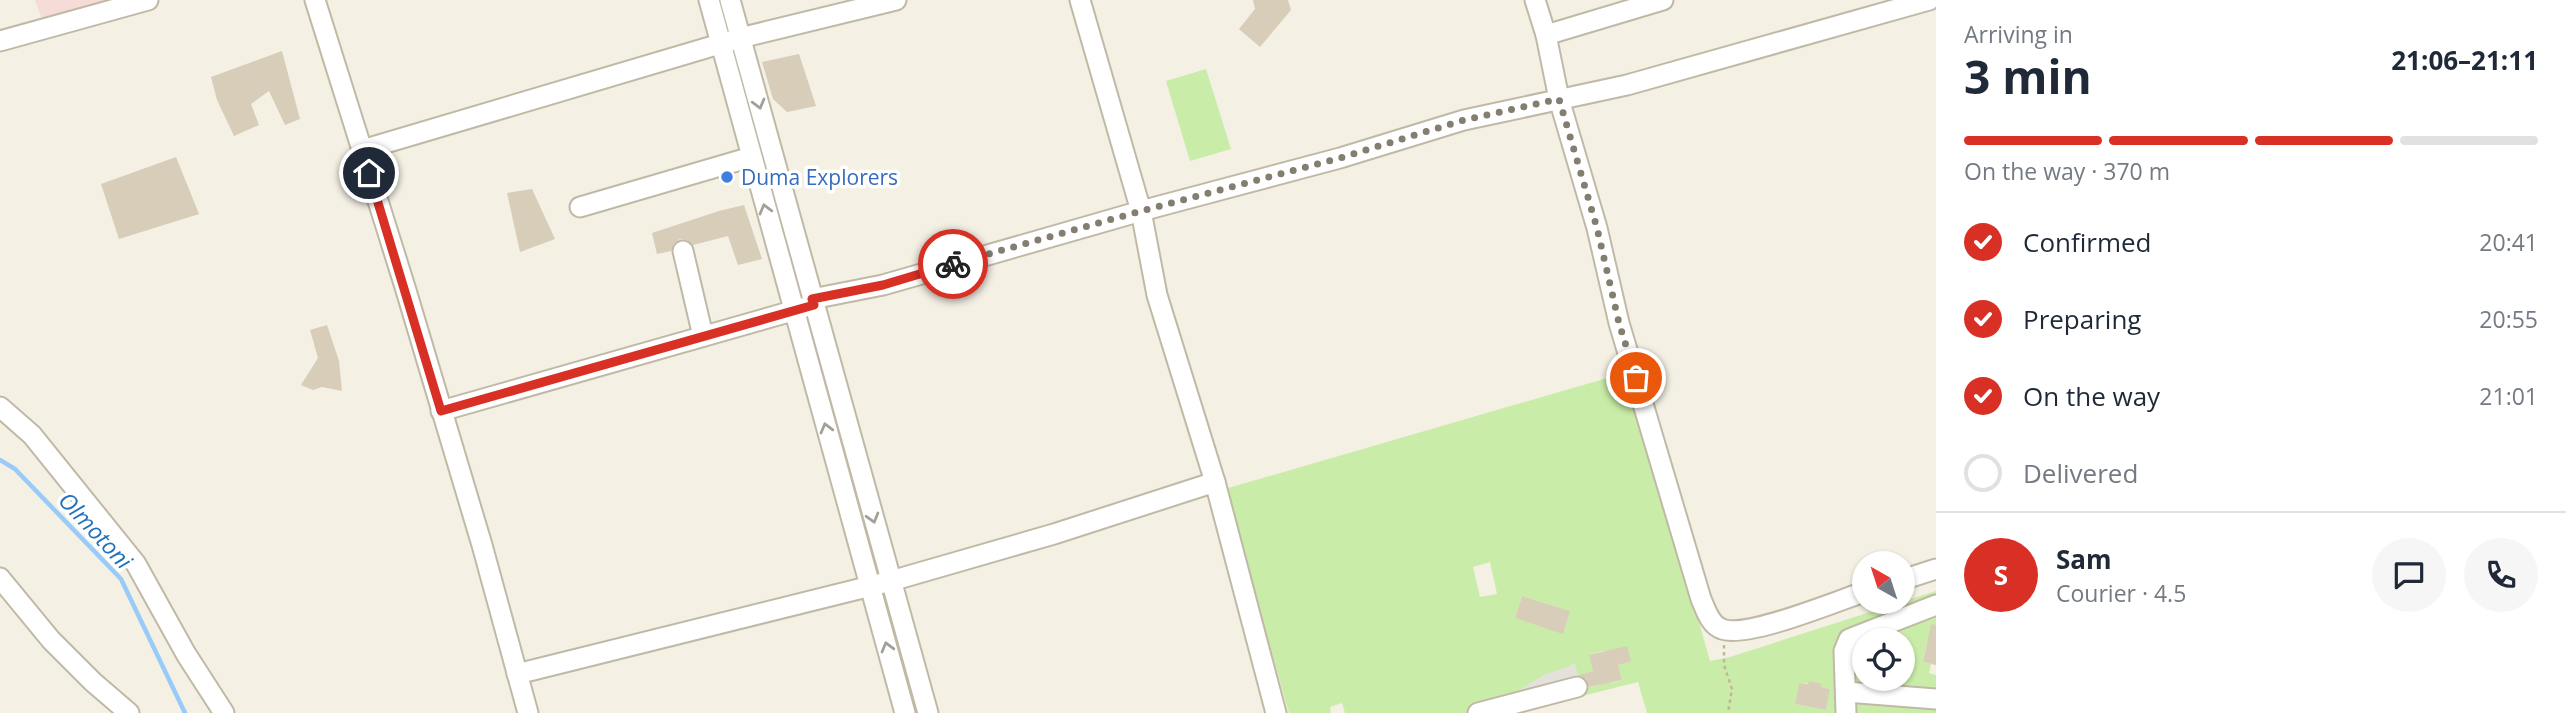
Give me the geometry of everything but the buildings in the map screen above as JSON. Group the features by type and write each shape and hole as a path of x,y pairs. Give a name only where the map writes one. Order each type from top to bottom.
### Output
{"street":[{"path":"0,41 148,0"},
{"path":"315,0 482,545 528,713"},
{"path":"709,0 905,713"},
{"path":"730,0 928,713"},
{"path":"362,150 740,38 896,0"},
{"path":"1080,0 1141,211 1157,295 1215,482 1276,713"},
{"path":"1535,0 1546,35 1559,99 1597,228 1619,323 1701,599 1716,626 1725,631 1761,626 1852,596"},
{"path":"1546,35 1623,6 1663,0"},
{"path":"441,411 794,311 813,302 1340,158 1464,120 1627,85 1921,1"},
{"path":"580,207 751,157"},
{"path":"683,251 703,336"},
{"path":"0,407 32,435 136,564 186,654 224,713"},
{"path":"517,674 891,581 1054,534 1215,482"},
{"path":"1915,576 1936,569"},
{"path":"0,578 51,640 129,713"},
{"path":"1846,713 1844,651 1849,639 1936,605"},
{"path":"1478,713 1577,687"},
{"path":"1846,692 1936,699"}],"path":[{"path":"1725,631 1724,665 1733,694 1728,713"}],"shaded area":[{"path":"35,0 110,0 42,19"},
{"path":"1575,664 1582,696 1521,712 1516,692 1544,675"}],"green space":[{"path":"1206,69 1231,149 1190,161 1166,81"},
{"path":"1628,372 1710,661 1864,614 1915,614 1915,598 1936,591 1936,643 1927,641 1923,662 1931,664 1929,673 1936,675 1936,713 1647,713 1638,682 1582,696 1581,689 1599,685 1608,671 1611,683 1622,680 1618,667 1603,651 1589,655 1593,671 1578,676 1574,664 1516,692 1521,712 1516,713 1345,713 1342,703 1330,707 1331,713 1289,713 1225,489","holes":["1490,562 1497,594 1480,597 1473,567","1522,596 1570,611 1563,633 1515,618","1799,683 1822,684 1821,687 1830,689 1826,710 1795,704"]}],"waterway":[{"name":"Olmotoni","path":"0,460 15,469 121,579 185,713"}],"way so far":[{"path":"953,264 1340,158 1464,120 1559,99 1597,228 1619,323 1636,378"}],"place":[{"name":"Duma Explorers","path":"727,177"}],"route":[{"path":"369,173 441,411 814,305 812,299 883,285 953,264"}]}
